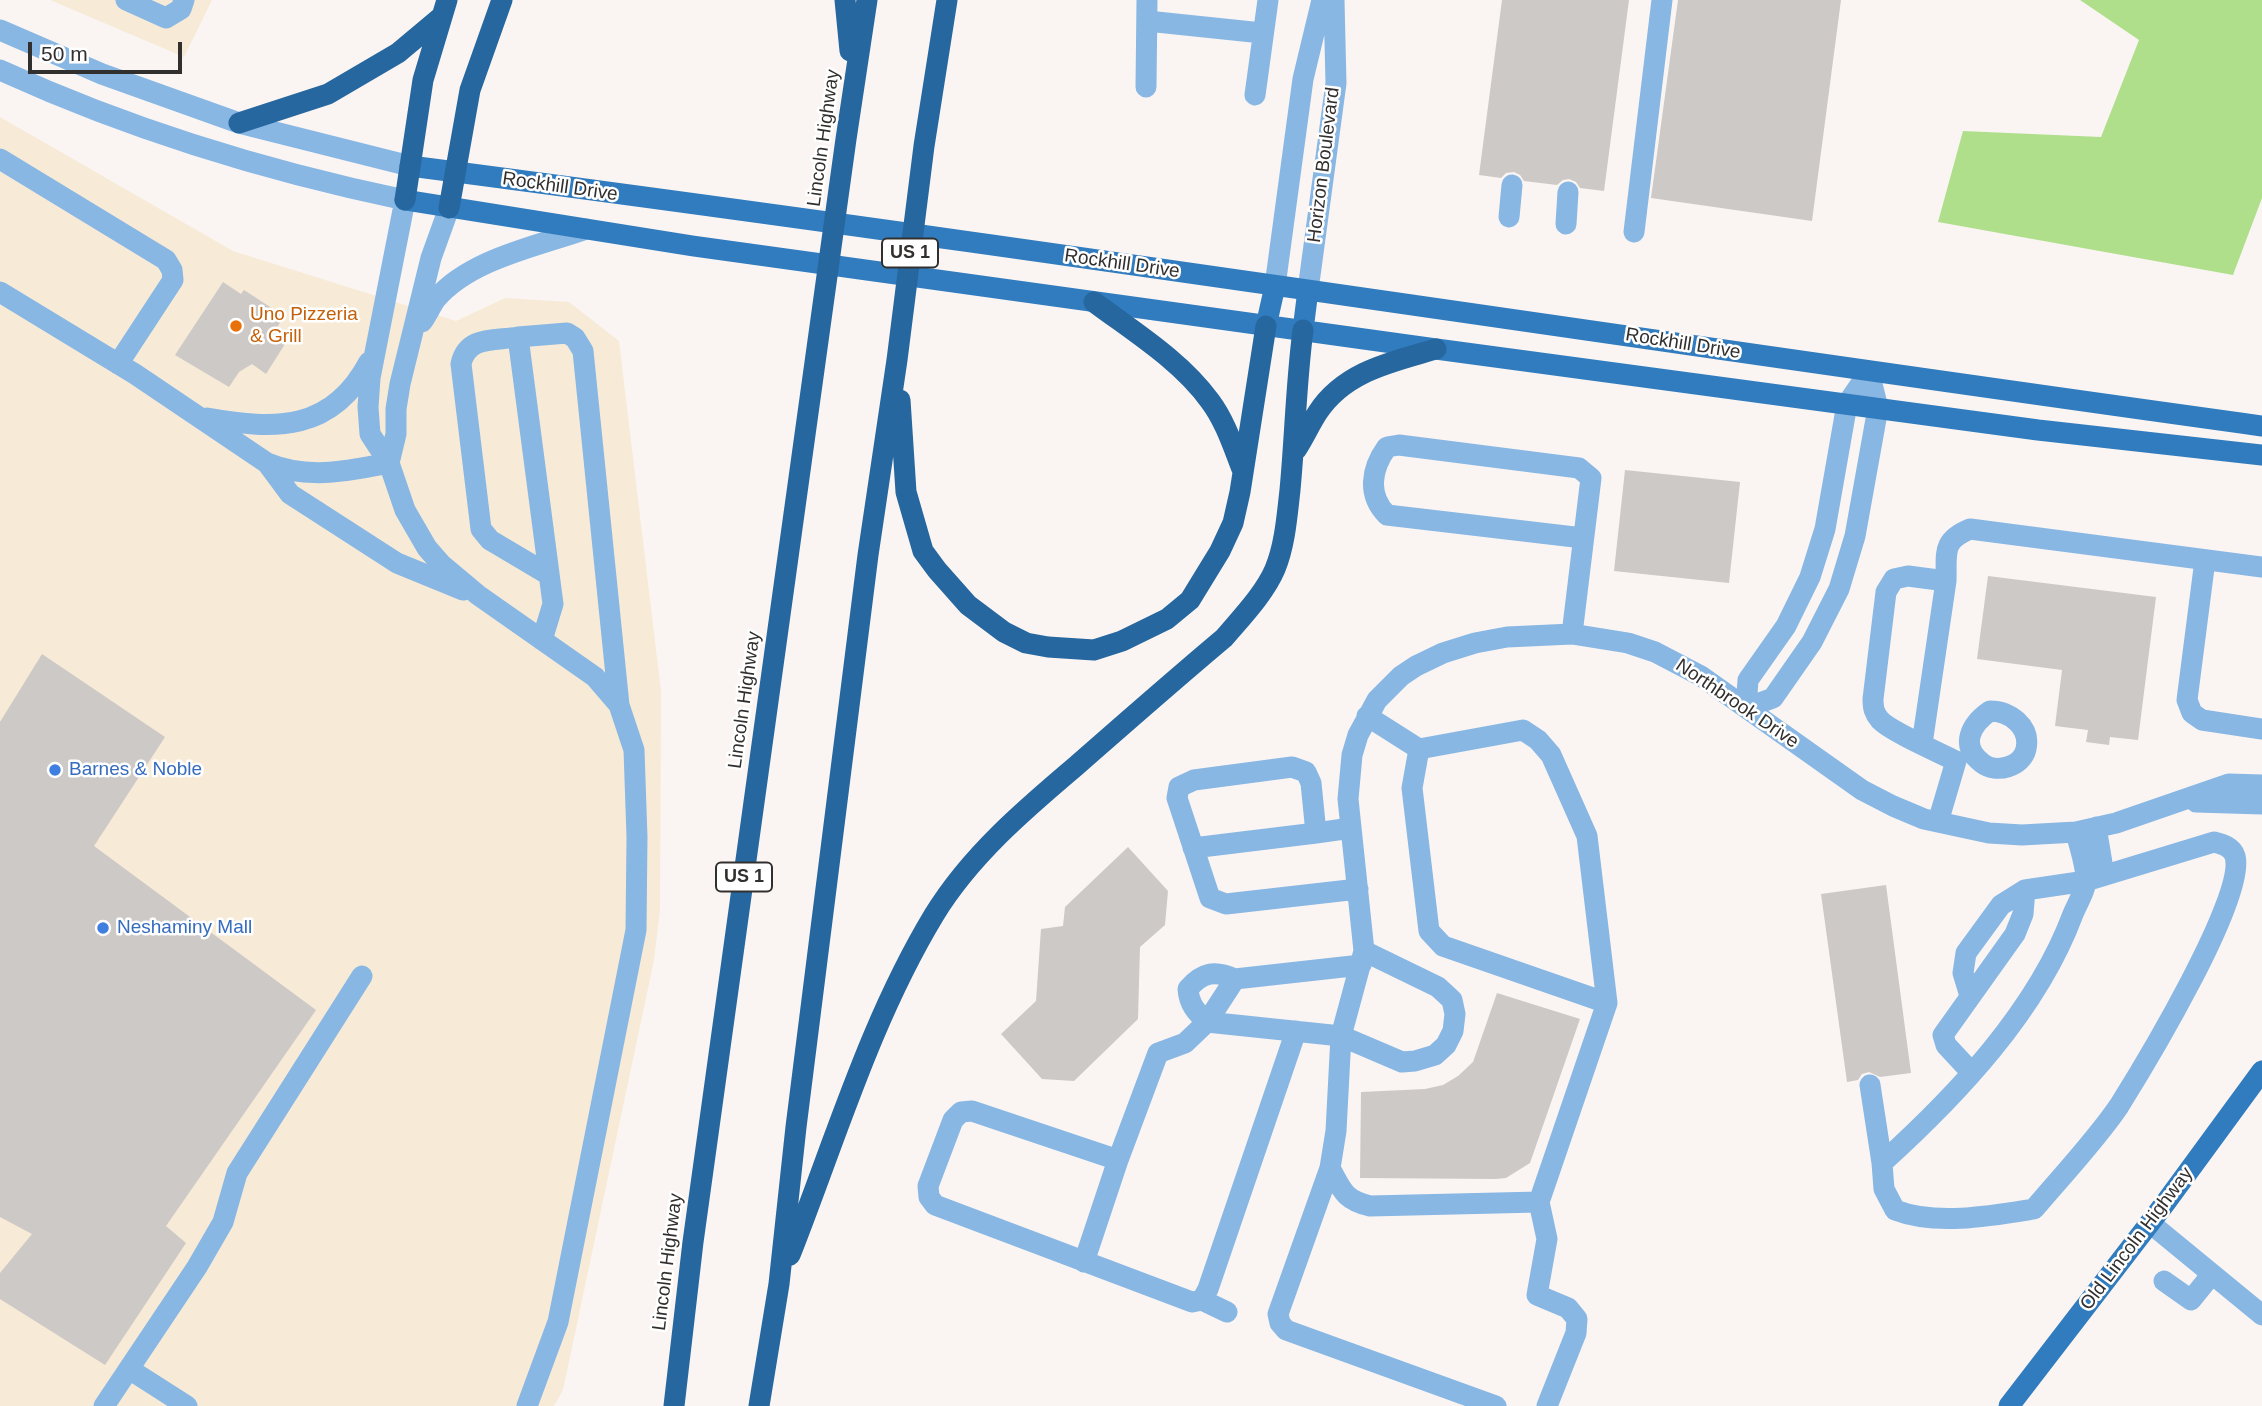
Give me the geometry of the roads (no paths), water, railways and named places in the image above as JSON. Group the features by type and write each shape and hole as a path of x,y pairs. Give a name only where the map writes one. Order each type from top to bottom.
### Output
{"highway":[{"path":"449,208 470,90 502,0"},
{"path":"845,0 849,20 852,99"},
{"name":"Lincoln Highway","path":"674,1406 693,1242 867,0"},
{"name":"US 1","path":"759,1406 779,1283 866,568 897,360 924,146 947,0"},
{"path":"239,123 328,94 398,53 444,9"},
{"path":"405,200 423,80 444,9"},
{"path":"1094,302 1166,357 1196,384 1211,402 1226,428 1242,469"},
{"path":"897,360 906,492 923,551 951,589 1004,632 1026,643 1094,650 1122,641 1167,619 1190,600 1220,551 1233,523 1266,326"},
{"path":"779,1283 856,1079 893,990 935,913 973,863 1012,820 1224,638 1248,610 1275,570 1285,532 1294,455 1297,377 1303,330"},
{"path":"1294,455 1318,412 1346,383 1381,366 1436,349"}],"main road":[{"name":"Rockhill Drive","path":"410,166 1518,319 1869,372 2262,426"},
{"name":"Rockhill Drive","path":"405,200 586,229 1266,326 2038,430 2262,455"},
{"name":"Horizon Boulevard","path":"1266,326 1275,286"},
{"name":"Horizon Boulevard","path":"1303,330 1308,290"},
{"name":"Old Lincoln Highway","path":"2009,1406 2150,1223 2262,1071"}],"street":[{"path":"126,0 166,18 181,9 184,0"},
{"path":"1255,95 1268,0"},
{"name":"Horizon Boulevard","path":"1275,286 1303,79 1322,0"},
{"name":"Horizon Boulevard","path":"1308,290 1336,83 1334,0"},
{"path":"1634,232 1662,0"},
{"path":"1146,87 1147,10 1262,33"},
{"name":"Rockhill Drive","path":"0,30 102,74 239,123 410,166"},
{"name":"Rockhill Drive","path":"0,70 90,107 229,156 405,200"},
{"path":"0,159 166,260 172,270 173,280 118,364"},
{"path":"1509,217 1512,185"},
{"path":"1566,224 1568,192"},
{"path":"405,200 376,348 368,407 370,434 389,463 405,510 427,548 441,564 478,596 595,677 619,705"},
{"path":"389,463 396,434 400,383 431,258 449,208"},
{"path":"400,383 420,326 436,300 447,289 472,270 492,260 586,229"},
{"path":"0,292 118,364 267,464 290,494 397,563 478,596"},
{"path":"527,1406 558,1322 636,930 634,750 619,705 583,351 575,338 567,333 472,344 464,351 461,364 481,529 490,540 549,575"},
{"path":"518,337 553,604 542,640"},
{"path":"197,417 245,425 291,424 310,418 327,410 349,393 376,348"},
{"path":"1869,372 1878,408 1855,536 1839,589 1812,642 1773,698 1746,708 1748,680 1793,614 1818,553 1847,404 1869,372"},
{"path":"1572,634 1591,478 1579,468 1399,445 1387,447 1377,460 1373,494 1378,506 1387,515 1583,538"},
{"path":"267,464 315,474 389,463"},
{"path":"1922,744 1946,581 1947,544 1956,535 1970,529 2262,567"},
{"path":"2205,560 2187,700 2192,713 2202,720 2262,729"},
{"path":"1938,822 1966,760 1922,744 1882,723 1874,711 1872,699 1886,592 1894,579 1908,576 1946,581"},
{"name":"Northbrook Drive","path":"1363,958 1349,778 1355,745 1377,700 1401,676 1443,653 1475,643 1507,637 1572,634 1628,643 1655,652 1701,676 1862,790 1893,806 1938,822 1989,833 2022,835 2086,830 2230,784 2262,785"},
{"path":"1367,716 1419,749 1523,730 1538,740 1551,755 1587,836 1607,1003 1539,1202 1547,1239 1536,1295 1569,1308 1577,1319 1576,1332 1547,1406"},
{"path":"1419,749 1412,788 1429,931 1443,946 1607,1003"},
{"path":"1317,832 1311,783 1306,772 1292,767 1194,780 1179,787 1177,799 1210,898 1226,904 1358,889"},
{"name":"Northbrook Drive","path":"2183,801 2262,804"},
{"path":"1193,848 1352,828"},
{"path":"1882,1163 1930,1119 1972,1073 2037,986 2095,878 2086,830"},
{"path":"1870,1086 1884,1189 1895,1210 1910,1216 1977,1218 2034,1209 2117,1108 2185,994 2221,919 2237,868 2234,853 2227,846 2214,842 2095,878 2025,890 2001,905 1966,953 1963,973 1970,996"},
{"path":"1972,1073 1946,1045 1943,1035 2015,934 2024,914 2025,890"},
{"path":"1363,958 1341,1036 1336,1131 1330,1168 1278,1314 1280,1323 1286,1330 1496,1406"},
{"path":"1363,958 1438,987 1451,1000 1455,1014 1453,1031 1446,1045 1434,1055 1402,1062 1341,1036 1207,1022 1196,1013 1189,1000 1188,989 1197,978 1210,972 1235,979 1363,958"},
{"path":"104,1406 197,1267 223,1222 237,1173 362,976"},
{"path":"1084,1262 1158,1053 1185,1042 1207,1022 1235,979"},
{"path":"1202,1300 1296,1031"},
{"path":"1118,1160 972,1111 961,1112 953,1120 928,1186 929,1196 935,1205 1192,1302 1202,1300 1227,1312"},
{"path":"1330,1168 1344,1195 1355,1202 1370,1206 1539,1202"},
{"path":"2150,1223 2262,1315"},
{"path":"2164,1281 2191,1300 2212,1273"},
{"path":"129,1369 187,1406"}],"place":[{"name":"Uno Pizzeria & Grill","path":"236,326"},
{"name":"Barnes & Noble","path":"55,770"},
{"name":"Neshaminy Mall","path":"103,928"}]}
